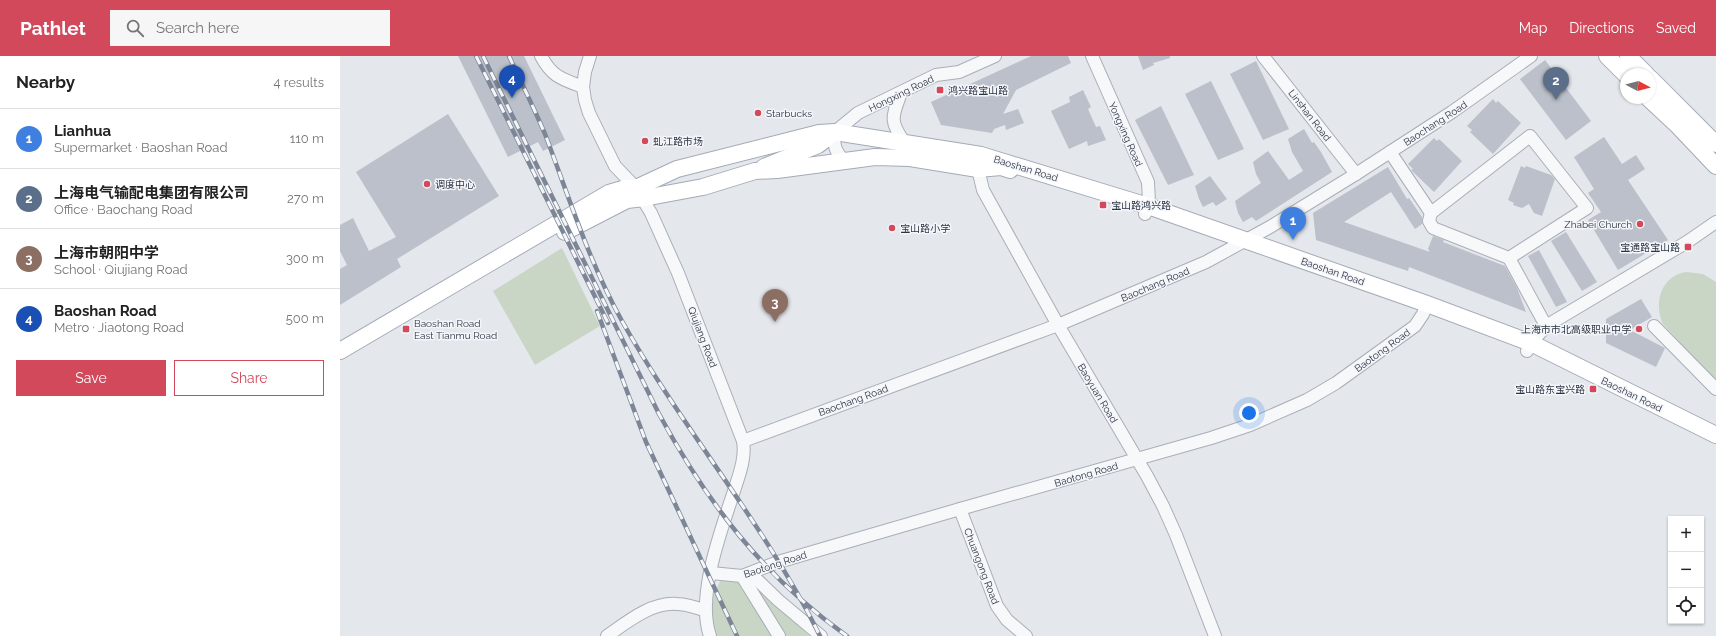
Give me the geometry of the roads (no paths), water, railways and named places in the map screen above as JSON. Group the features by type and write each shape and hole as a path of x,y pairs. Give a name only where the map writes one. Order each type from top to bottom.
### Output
{"main road":[{"path":"1608,56 1620,69"},
{"path":"1628,56 1640,68"},
{"path":"1656,84 1716,144"},
{"path":"1654,104 1678,126 1716,166"},
{"name":"Baoshan Road","path":"340,361 474,278 627,200 677,169 819,133 835,132 906,143 1001,167 1147,210 1529,347 1716,435"},
{"path":"755,171 775,161 818,145 835,132"},
{"name":"Baoshan Road","path":"340,351 609,194 626,188 640,193 703,187 755,171 777,170 875,157 980,162"},
{"name":"Baoshan Road","path":"1529,347 1563,366 1716,444"}],"street":[{"path":"541,56 546,66 556,76 583,87"},
{"name":"Qiujiang Road","path":"590,56 585,72 583,87 586,106 610,157 621,173 640,193 678,273 743,441 742,462 720,535 711,573 705,610 705,619 710,636"},
{"name":"Hongxing Road","path":"835,132 858,113 902,93 936,75 959,72 995,56"},
{"name":"Yongxing Road","path":"1092,56 1148,182 1150,193 1147,210"},
{"name":"Linshan Road","path":"1263,56 1356,174"},
{"name":"Baochang Road","path":"743,441 1058,325 1206,262 1356,174 1498,81 1531,56"},
{"path":"902,93 894,110 893,119 896,130 906,143"},
{"path":"835,132 834,144 838,154 845,161"},
{"path":"1509,258 1587,208 1530,136 1431,213 1429,221 1433,228 1509,258 1546,326"},
{"path":"1390,152 1431,213"},
{"name":"Baoyuan Road","path":"980,162 983,190 1058,325 1137,459 1170,520 1215,636"},
{"path":"1529,347 1546,326 1687,242 1716,222"},
{"name":"Baotong Road","path":"711,573 747,575 778,562 960,508 1236,430 1307,400 1336,383 1407,333 1415,326 1425,309"},
{"path":"1654,326 1716,389"},
{"name":"Chuangong Road","path":"960,508 997,606 1007,620 1026,636"},
{"path":"747,575 780,636"},
{"path":"747,575 821,636"},
{"path":"607,636 645,612 662,605 676,604 705,610"}],"railway":[{"path":"476,56 608,323"},
{"path":"483,56 659,414 697,478 740,536 764,563 789,589 847,636"},
{"path":"509,56 545,134 589,253 610,299 646,361 774,555 820,636"},
{"path":"597,311 646,442 737,636"}],"place":[{"name":"鸿兴路宝山路","path":"940,90"},
{"name":"Baoshan Road","path":"512,98"},
{"name":"上海电气输配电集团有限公司","path":"1556,100"},
{"name":"Starbucks","path":"758,113"},
{"name":"虬江路市场","path":"645,141"},
{"name":"调度中心","path":"427,184"},
{"name":"宝山路鸿兴路","path":"1103,205"},
{"name":"Zhabei Church","path":"1640,224"},
{"name":"宝山路小学","path":"892,228"},
{"name":"Lianhua","path":"1293,240"},
{"name":"宝通路宝山路","path":"1688,247"},
{"name":"上海市朝阳中学","path":"775,322"},
{"name":"Baoshan Road East Tianmu Road","path":"406,329"},
{"name":"上海市市北高级职业中学","path":"1639,329"},
{"name":"宝山路东宝兴路","path":"1593,389"}]}
